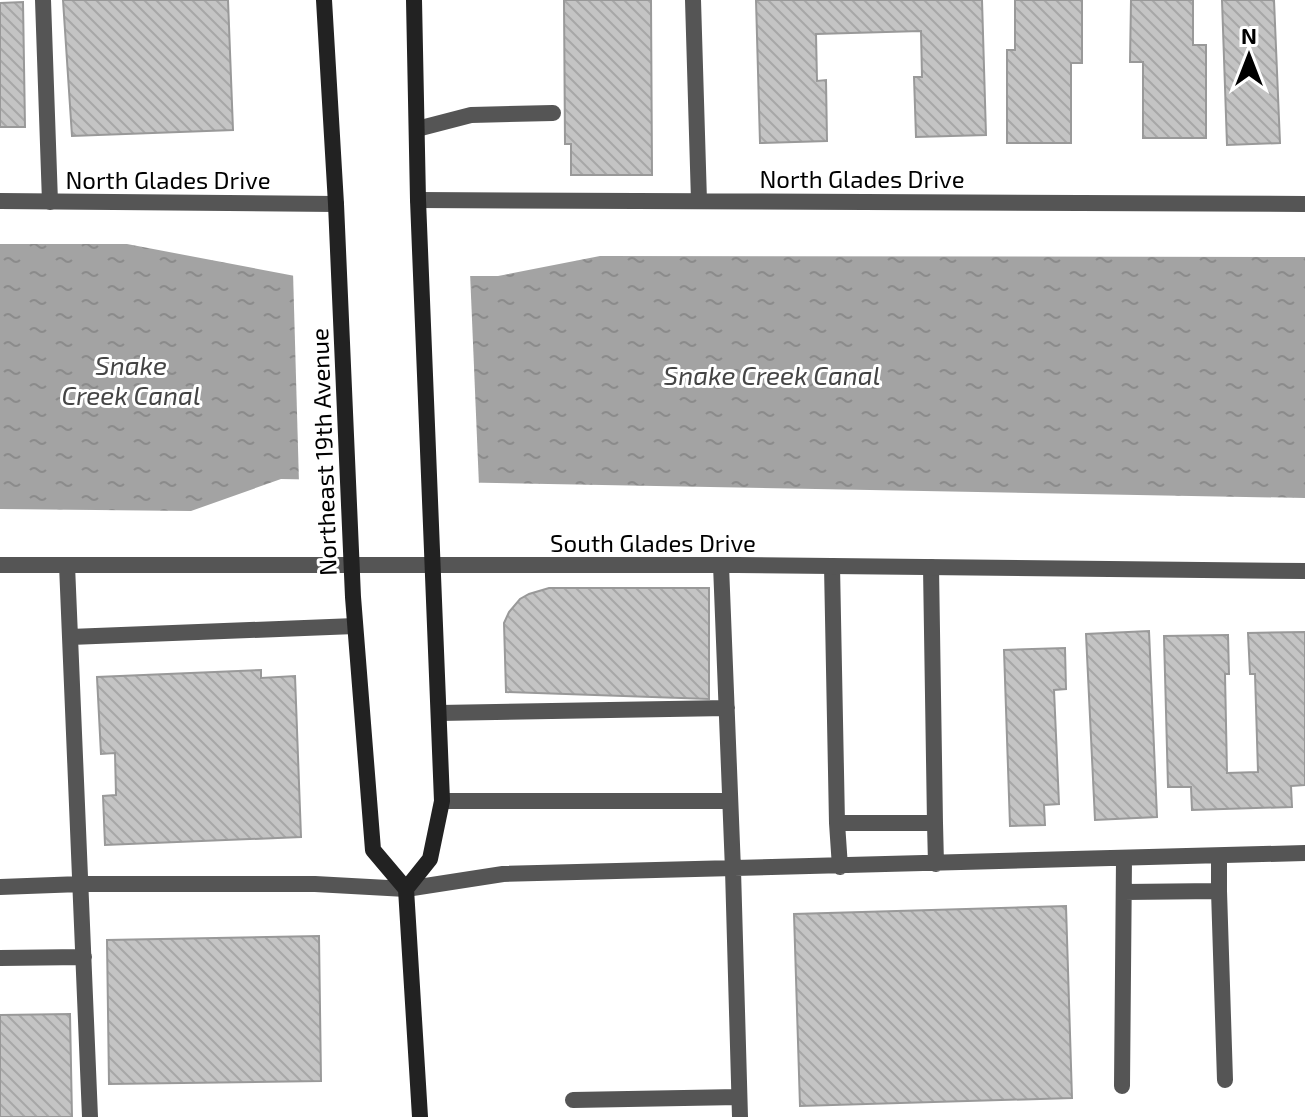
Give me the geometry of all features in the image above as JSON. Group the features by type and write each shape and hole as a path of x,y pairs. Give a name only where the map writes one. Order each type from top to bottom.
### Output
{"street":[{"path":"43,0 50,202"},
{"name":"Northeast 19th Avenue","path":"324,0 355,626 373,850 406,889"},
{"path":"414,0 418,200 442,801 430,859 406,889 420,1117"},
{"path":"693,0 699,201"},
{"path":"417,129 471,115 553,113"},
{"name":"North Glades Drive","path":"418,200 1305,204"},
{"name":"North Glades Drive","path":"0,201 336,204"},
{"name":"South Glades Drive","path":"0,565 721,565 1305,571"},
{"path":"67,565 90,1117"},
{"path":"721,565 740,1117"},
{"path":"832,566 840,867"},
{"path":"931,567 936,864"},
{"path":"70,637 355,626"},
{"path":"439,713 727,708"},
{"path":"442,801 730,801"},
{"path":"837,823 935,823"},
{"path":"0,887 315,884 406,889 503,874 1305,853"},
{"path":"1219,856 1225,1080"},
{"path":"1122,1086 1124,859"},
{"path":"1124,892 1219,891"},
{"path":"0,958 84,957"},
{"path":"573,1100 739,1097"}],"water":[{"name":"Snake Creek Canal","path":"0,244 127,244 295,276 498,276 600,256 1305,257 1305,498 281,479 191,511 0,509"}],"pier":[{"path":"293,272 470,272 479,486 299,483"}],"building":[{"path":"63,0 228,0 233,130 72,136"},
{"path":"564,0 651,0 652,175 571,175 571,144 565,144"},
{"path":"756,0 982,0 986,135 916,137 914,77 922,77 921,31 816,34 817,81 826,80 827,141 760,143"},
{"path":"1015,0 1082,0 1082,63 1071,63 1071,143 1007,143 1007,50 1015,50"},
{"path":"1131,0 1193,0 1193,45 1206,45 1206,138 1143,138 1143,62 1130,62"},
{"path":"1222,0 1274,0 1280,143 1227,145"},
{"path":"23,2 25,127 0,127 0,3"},
{"path":"549,588 709,588 709,699 506,692 504,623 520,599"},
{"path":"1149,631 1157,817 1095,820 1086,634"},
{"path":"1305,632 1305,785 1291,786 1292,807 1192,810 1191,787 1168,787 1164,636 1228,635 1229,674 1225,674 1227,773 1258,772 1255,674 1250,674 1248,633"},
{"path":"1065,648 1066,689 1054,690 1059,804 1044,805 1045,825 1010,826 1004,650"},
{"path":"261,670 261,678 295,676 301,837 105,845 103,796 116,795 115,753 101,754 97,677"},
{"path":"1066,906 1072,1098 800,1106 794,914"},
{"path":"319,936 321,1081 109,1084 107,940"},
{"path":"70,1014 72,1117 0,1117 0,1015"}]}
